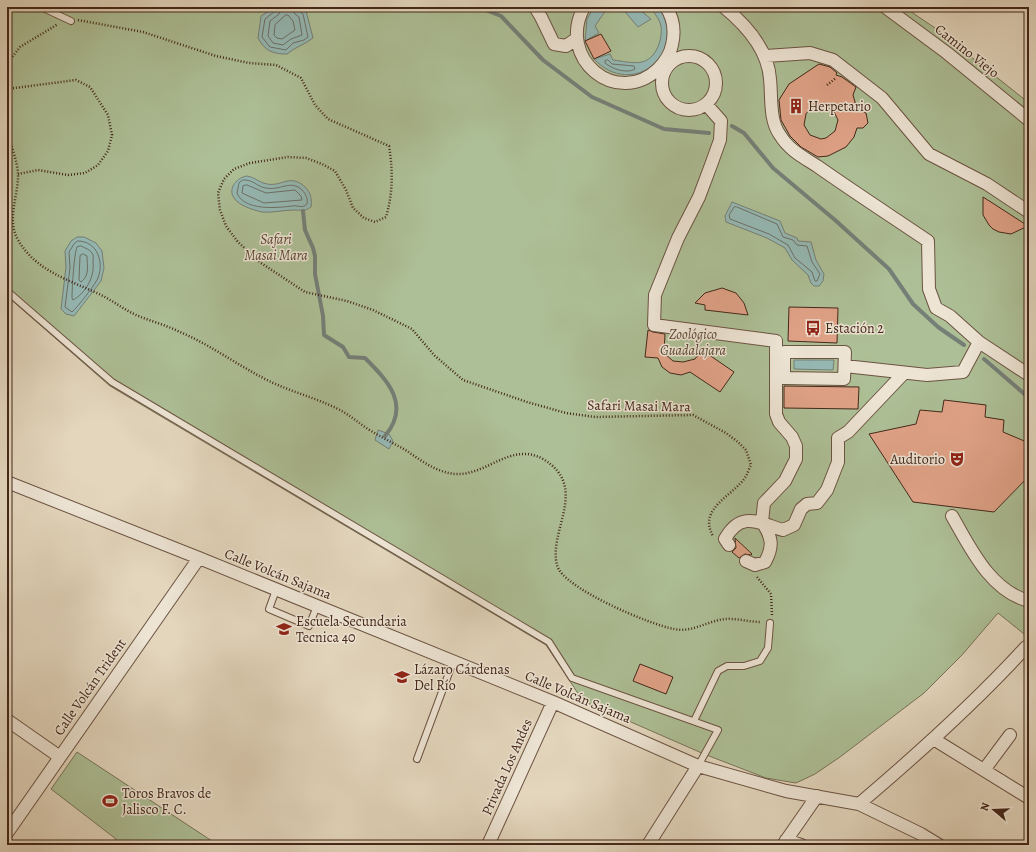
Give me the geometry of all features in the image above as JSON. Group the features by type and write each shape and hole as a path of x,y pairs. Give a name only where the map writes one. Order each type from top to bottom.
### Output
{"street":[{"path":"534,7 542,17 554,44 566,46 576,39"},
{"path":"584,7 576,27 576,39 584,60 592,70 605,78 620,82 636,81 646,78 665,66 674,60 687,56 702,59 709,64 716,79 716,88 713,96 706,104 691,110 674,106 663,91 663,76 665,66 674,36 672,20 666,7"},
{"path":"724,7 749,32 766,56 770,78 773,118 779,134 791,149 854,193 928,241 929,289 936,308 950,316 979,342 1029,375"},
{"name":"Camino Viejo","path":"886,7 947,53 1029,120"},
{"path":"766,56 810,53 833,60 882,98 928,154 987,184 1029,212"},
{"path":"706,104 721,122 720,140 699,197 678,238 655,295 654,325 776,341 780,365 784,378 844,379 845,352 784,352 780,365 776,414 779,422 792,437 796,446 796,459 785,481 764,502 762,522 769,532 771,551 765,562 755,565 746,561"},
{"path":"844,366 904,374 927,375 963,372 979,342"},
{"path":"728,545 725,539 731,529 748,520 762,522 783,530 794,525 801,509 807,504 817,503 827,490 835,474 838,462 838,438 848,432 904,374"},
{"name":"Calle Volcán Sajama","path":"7,482 199,558 553,702 698,766 786,791 859,804 921,834 939,845"},
{"path":"952,516 976,557 1004,590 1029,600"},
{"name":"Calle Volcán Trident","path":"7,833 199,558"},
{"path":"859,804 935,740 991,686 1026,647"},
{"name":"Privada Los Andes","path":"488,845 553,702"},
{"path":"7,720 60,757"},
{"path":"984,770 1010,735"},
{"path":"935,740 1029,798"},
{"path":"648,845 698,766"},
{"path":"801,845 784,842 817,796"}],"lane":[{"path":"41,7 71,21"},
{"path":"7,291 112,382 548,642 572,678 718,730 698,766"},
{"path":"276,590 269,609 309,626 317,606"},
{"path":"694,721 718,671 726,666 744,666 760,661 768,648 770,622"},
{"path":"417,759 453,662"}],"path":[{"name":"Safari Masai Mara","path":"7,64 20,47 62,22 80,20 144,32 216,56 249,63 276,65 301,78 315,105 328,119 389,146 392,164 390,202 386,217 375,222 364,218 353,208 346,190 335,171 322,164 306,158 288,157 250,163 234,169 224,179 218,193 220,210 226,226 238,242 261,264 305,292 347,301 412,329 434,355 463,380 496,392 566,413 595,417 693,415 726,433 746,450 751,464 746,477 716,506 709,515 710,531 715,540"},
{"path":"7,89 76,80 90,87 108,115 112,134 108,151 98,165 85,173 68,175 38,170 18,174"},
{"path":"7,132 18,174 14,200 13,229 18,240 35,261 51,272 117,303 134,314 200,342 271,382 342,411 432,467 449,474 464,475 478,471 516,453 529,453 548,463 554,467 562,478 565,492 566,508 556,553 557,567 565,579 579,588 624,611 673,629 687,630 708,622 728,618 742,621 770,622 773,612 771,594 753,573"}],"green space":[{"name":"Zoológico Guadalajara","path":"7,7 904,7 935,28 1029,103 1029,638 998,613 962,655 924,693 840,757 815,774 796,783 766,778 704,754 583,701 546,645 110,386 8,297"},
{"name":"Toros Bravos de Jalisco F. C.","path":"77,752 215,843 214,845 113,845 116,839 51,789"}],"water":[{"path":"275,7 300,7 306,11 313,38 287,54 270,51 267,49 258,38 261,16"},
{"path":"594,7 608,7 595,26 599,33 585,41 587,19"},
{"path":"621,7 636,7 651,19 638,27"},
{"path":"649,7 660,7 667,24 668,40 662,54 652,66 639,73 625,75 609,70 594,59 610,54 613,60 635,63 642,62 651,57 658,48 660,42 661,26 659,20"},
{"path":"247,176 267,184 277,184 286,181 295,181 300,183 310,194 311,207 306,210 262,212 243,205 236,201 232,194 232,190 234,184 240,178"},
{"path":"732,202 780,221 785,233 797,238 798,241 811,242 816,260 824,274 823,281 819,286 814,286 811,283 808,275 792,260 785,248 767,238 726,222 725,216"},
{"path":"77,237 84,237 96,243 102,251 104,268 101,281 74,316 66,314 61,309 66,267 65,251 71,241"},
{"path":"794,360 834,360 833,370 794,369"},
{"path":"378,430 389,434 393,441 389,449 375,440"}],"building":[{"path":"601,34 611,51 594,59 585,41"},
{"name":"Herpetario","path":"819,64 830,67 837,73 836,75 842,77 856,87 853,95 857,109 866,113 868,123 863,128 857,128 854,137 846,147 828,156 818,157 801,147 790,136 781,120 779,100 789,84","holes":["818,105 824,105 833,110 838,120 835,131 826,138 821,139 810,135 804,125 806,114 809,110"]},
{"path":"983,197 1028,226 1011,234 999,232 993,229 983,215"},
{"path":"722,288 736,293 744,303 748,315 705,310 705,305 695,303 705,293"},
{"name":"Estación 2","path":"789,307 838,308 837,343 788,341"},
{"path":"648,330 665,334 664,353 673,361 683,362 695,359 702,350 734,372 720,392 690,372 681,375 670,373 662,367 658,358 645,357"},
{"path":"784,386 859,387 858,409 784,408"},
{"name":"Auditorio","path":"944,400 986,405 985,417 1004,420 1003,432 1029,443 1029,476 994,512 913,502 869,434 916,424 920,410 942,412"},
{"path":"735,538 752,554 751,555 745,554 739,558 732,552 736,548"},
{"path":"640,664 673,677 666,694 633,681"}],"waterway":[{"path":"478,7 501,16 543,60 592,97 664,129 709,133"},
{"path":"732,126 744,133 773,168 835,220 889,269 913,304 938,327 964,345"},
{"path":"303,211 305,230 315,256 315,274 323,316 324,335 343,347 349,357 365,358 388,385 396,404 396,414 393,425 385,436"},
{"path":"984,359 1029,398"}],"place":[{"name":"Herpetario","path":"796,106"},
{"name":"Estación 2","path":"813,328"},
{"name":"Auditorio","path":"957,459"},
{"name":"Escuela Secundaria Tecnica 40","path":"284,629"},
{"name":"Lázaro Cárdenas Del Río","path":"402,677"},
{"name":"Toros Bravos de Jalisco F. C.","path":"110,801"}]}
